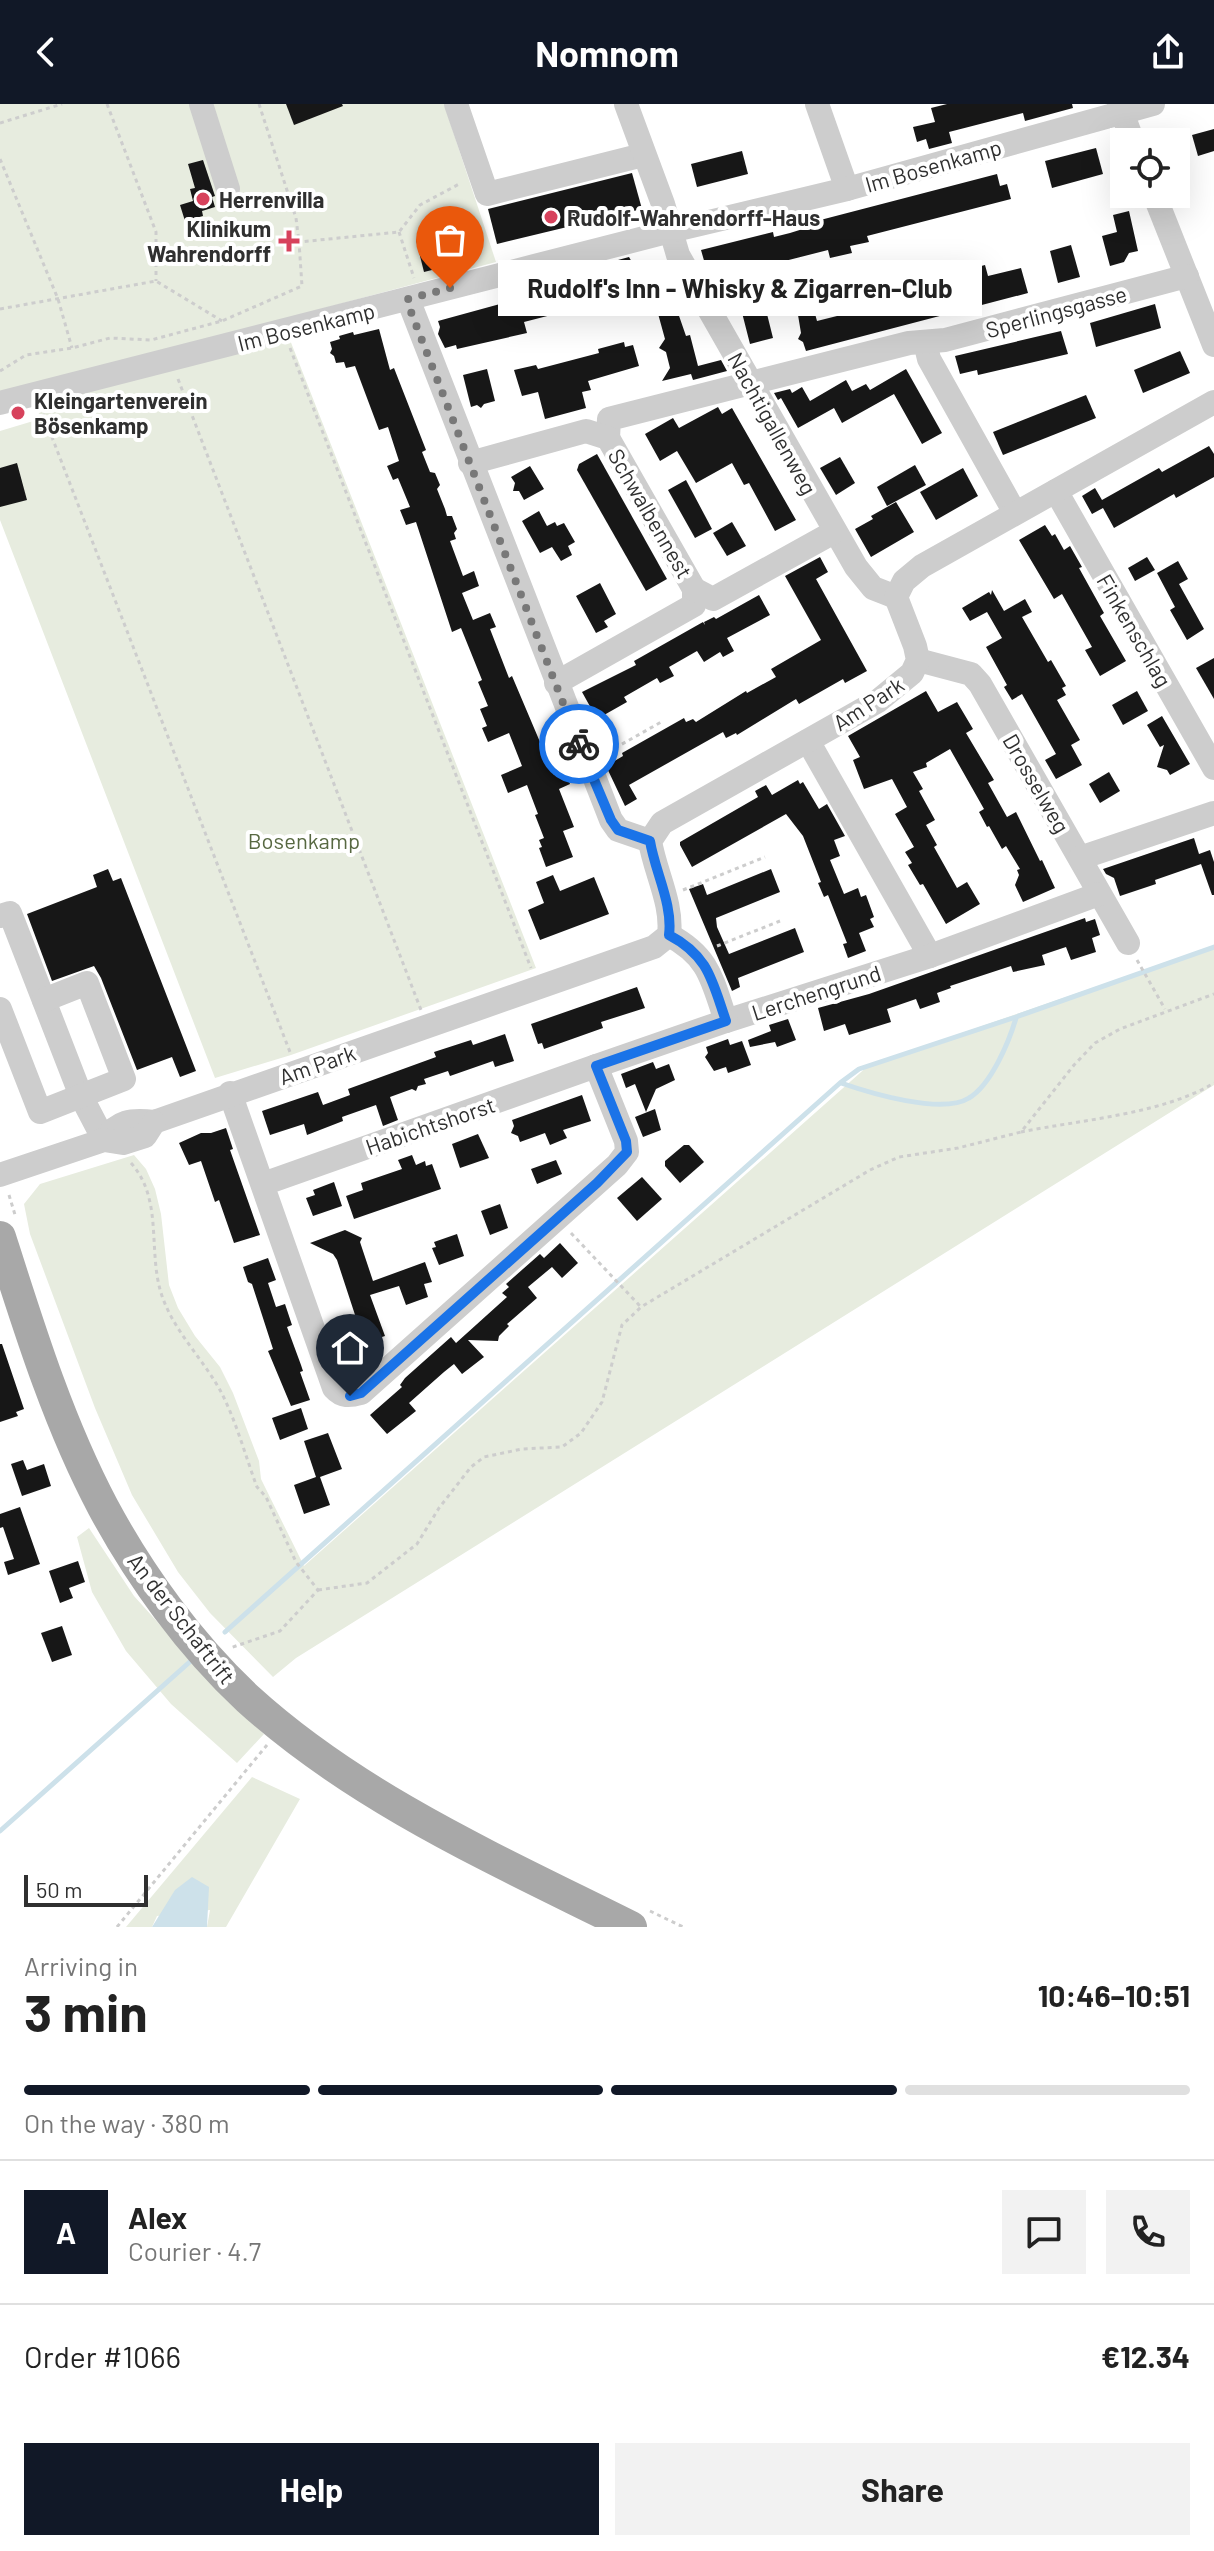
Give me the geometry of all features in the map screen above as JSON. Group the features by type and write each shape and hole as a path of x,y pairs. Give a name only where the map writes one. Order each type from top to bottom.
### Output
{"main road":[{"name":"An der Schaftrift","path":"0,1237 38,1352 72,1440 102,1505 157,1593 215,1665 277,1724 368,1789 476,1849 637,1917"}],"street":[{"path":"201,104 228,189"},
{"path":"456,104 487,194 643,155"},
{"name":"Nachtigallenweg","path":"626,104 678,255 856,567 873,588 896,597"},
{"path":"817,104 847,189"},
{"name":"Im Bosenkamp","path":"0,403 847,189 1120,108 1153,104"},
{"path":"1120,108 1128,128"},
{"path":"1160,208 1214,345"},
{"name":"Sperlingsgasse","path":"750,382 909,343 945,340 1187,276"},
{"path":"408,299 611,820 618,830 650,841 654,868 671,918 669,935 698,953"},
{"path":"925,342 929,359 1015,513"},
{"name":"Schwalbennest","path":"556,683 694,605 694,589 608,438 609,419 750,382"},
{"path":"896,597 904,581 922,566 1214,402"},
{"name":"Schwalbennest","path":"470,463 586,431 608,438"},
{"name":"Finkenschlag","path":"1056,491 1214,768"},
{"name":"Schwalbennest","path":"694,589 713,599 834,532"},
{"name":"Am Park","path":"650,841 662,823 895,690 912,673 918,660 896,597"},
{"name":"Drosselweg","path":"918,660 971,674 980,684 1128,943"},
{"path":"808,741 930,956"},
{"path":"1080,858 1214,813"},
{"name":"Lerchengrund","path":"698,953 707,967 726,1021 930,956 1099,894"},
{"path":"0,916 10,913 81,1096 104,1140"},
{"name":"Am Park","path":"0,1175 104,1140 113,1127 136,1120 154,1122 654,947 669,935"},
{"path":"0,1009 40,1112 124,1079 87,983 44,1000"},
{"name":"Habichtshorst","path":"263,1184 726,1021"},
{"path":"230,1093 334,1388 350,1396 361,1393 617,1165 627,1152 626,1141 596,1066"}],"path":[{"path":"0,123 62,104"},
{"path":"107,104 156,232 156,281"},
{"path":"0,371 26,355 110,338 151,340 222,321 302,286 296,218 259,104"},
{"path":"0,159 58,299 72,348"},
{"path":"299,242 399,232 420,205 480,173"},
{"path":"399,232 416,284 408,299"},
{"path":"0,309 156,281 222,321"},
{"path":"287,340 532,969"},
{"path":"174,370 421,1010"},
{"path":"39,405 291,1055"},
{"path":"587,764 663,721"},
{"path":"665,897 765,857"},
{"path":"698,953 780,921"},
{"path":"1140,966 1166,1011"},
{"path":"1021,1132 1095,1043 1166,1011 1214,994"},
{"path":"230,1648 280,1631 318,1590 367,1583 417,1544 439,1508 471,1467 484,1457 522,1449 562,1447 581,1433 602,1402 622,1325 641,1307 870,1170 899,1157 958,1148 1021,1132 1157,1106 1192,1096 1214,1083"},
{"path":"125,1155 142,1175 153,1211 157,1277 163,1299 179,1330 220,1390 257,1487 266,1497 296,1562 318,1590"},
{"path":"558,1218 641,1307"},
{"path":"222,1639 240,1658"},
{"path":"117,1927 269,1742 277,1724"},
{"path":"637,1917 683,1927"}],"green space":[{"name":"Klinikum Wahrendorff","path":"0,104 444,104 496,262 0,395"},
{"name":"Bosenkamp","path":"290,340 536,968 291,1055 215,1078 0,520 0,431 40,419 37,405"},
{"path":"1214,946 1214,1085 296,1658 273,1677 210,1613 178,1572 132,1495 95,1408 30,1234 24,1204 40,1184 134,1155 146,1169 161,1214 169,1285 178,1308 220,1367 233,1393 259,1461 261,1479 304,1566 869,1065"},
{"path":"89,1528 134,1596 264,1734 237,1763 171,1704 126,1651 92,1592 77,1537"},
{"path":"252,1777 300,1799 226,1927 207,1927 210,1910 157,1916 152,1927 126,1927"}],"water":[{"path":"192,1877 209,1887 207,1927 152,1927 175,1890"}],"building":[{"path":"286,104 342,104 343,106 294,125"},
{"path":"947,104 1072,104 1073,108 1025,121 1023,113 949,132 952,143 929,149 926,139 917,142 913,127 935,122 931,108"},
{"path":"1214,129 1214,151 1198,156 1192,135"},
{"path":"1096,148 1103,174 1052,188 1045,161"},
{"path":"742,151 748,174 697,187 691,164"},
{"name":"Herrenvilla","path":"203,160 215,196 212,197 215,207 202,211 203,216 185,221 180,205 193,201 190,189 195,188 188,164"},
{"name":"Rudolf-Wahrendorff-Haus","path":"632,173 642,209 497,244 488,209"},
{"path":"997,174 1000,186 1007,184 1011,199 867,236 869,242 850,246 852,253 830,258 828,250 773,264 774,267 762,270 759,260 709,272 701,250 773,232 774,237 790,233 806,228 805,224"},
{"path":"1129,211 1138,251 1129,253 1124,262 1110,266 1102,236 1117,232 1113,215"},
{"path":"436,235 444,267 424,272 416,240"},
{"path":"1071,245 1080,277 1058,283 1050,251"},
{"path":"629,257 640,276 654,268 677,310 686,336 690,335 698,366 721,360 727,371 693,380 691,374 662,381 670,368 666,352 659,348 665,339 657,310 649,314 644,308 618,260"},
{"path":"985,265 988,276 1021,268 1028,293 806,351 803,342 798,339 801,333 798,315 814,310 817,321 885,304 925,293 922,282 938,278 941,288 973,280 970,269"},
{"path":"606,275 614,305 591,311 590,305 524,322 527,333 457,349 456,345 445,348 438,334 438,321"},
{"path":"750,294 752,301 763,298 773,338 750,344 738,297"},
{"path":"1155,304 1161,328 1096,347 1090,323"},
{"path":"379,329 390,370 394,368 426,450 422,452 430,472 435,473 440,485 437,489 447,516 452,516 457,529 454,533 456,539 450,541 463,576 474,571 479,586 462,593 473,620 490,613 496,627 490,629 509,678 512,676 554,775 565,770 570,784 559,789 574,827 563,831 573,857 546,867 539,848 542,847 539,840 544,838 527,785 508,793 501,775 522,766 509,733 488,742 482,728 487,726 480,709 488,706 478,682 482,680 461,628 452,632 416,522 406,525 400,510 410,507 398,478 393,480 387,466 399,461 388,427 379,430 355,366 346,368 344,362 336,363 330,353 330,342 340,339 339,336"},
{"path":"1061,331 1068,354 978,375 977,370 960,374 955,356"},
{"path":"624,342 625,347 633,345 639,366 588,381 591,390 582,392 586,408 545,419 538,392 522,396 514,370 536,365 538,369 599,353 598,349"},
{"path":"1180,351 1190,373 1143,393 1134,370"},
{"path":"487,369 495,401 481,408 477,405 471,407 463,375"},
{"path":"906,369 942,433 922,444 894,394 842,423 834,408 798,428 781,398 778,400 774,393 790,389 792,393 802,387 810,401 846,380 852,391 866,384 870,390"},
{"path":"1086,395 1096,418 1003,455 993,432"},
{"path":"718,407 722,414 732,408 796,520 775,531 749,483 744,485 732,463 696,483 677,451 660,461 645,434 673,418 679,428"},
{"path":"1209,446 1214,454 1214,477 1176,498 1174,494 1114,528 1103,508 1092,514 1082,496 1095,488 1102,500 1159,468 1162,472"},
{"path":"597,454 667,579 646,591 577,470 579,464"},
{"path":"840,457 855,483 836,495 820,468"},
{"path":"17,463 27,500 0,507 0,468"},
{"path":"915,465 926,485 887,506 877,487"},
{"path":"530,466 544,489 524,500 519,491 513,491 515,483 511,477"},
{"path":"963,468 978,496 936,520 920,492"},
{"path":"686,480 712,529 695,538 668,490"},
{"path":"896,502 914,532 871,557 855,529"},
{"path":"539,511 547,526 555,522 557,526 564,523 575,542 568,546 572,555 561,561 552,547 540,553 522,521"},
{"path":"732,522 746,546 727,556 713,533"},
{"path":"1045,525 1052,536 1055,534 1064,550 1070,546 1104,613 1100,616 1126,661 1100,676 1085,650 1092,647 1062,594 1054,599 1019,540"},
{"path":"820,557 828,572 816,579 867,671 845,683 843,679 799,704 796,699 737,735 726,738 723,732 629,785 637,799 625,806 606,766 623,756 622,753 684,718 686,722 693,719 696,722 746,691 776,677 771,669 821,640 785,576"},
{"path":"1147,557 1155,570 1135,581 1128,568"},
{"path":"1178,561 1188,579 1179,584 1204,629 1187,640 1170,610 1175,607 1157,573"},
{"path":"600,583 616,614 604,621 608,627 596,633 576,596"},
{"path":"992,590 1004,611 1025,599 1032,612 1022,617 1066,686 1062,688 1066,695 1057,700 1080,740 1071,745 1082,765 1056,779 1045,760 1056,754 1022,694 1012,700 986,647 1002,638 987,612 970,621 962,608 989,592 991,595"},
{"path":"759,595 770,615 727,638 734,651 723,657 720,652 704,662 697,651 669,667 674,676 660,683 657,678 624,697 627,702 597,719 582,692 636,665 634,661 703,622 705,625 704,622 714,617 716,619"},
{"path":"1214,658 1214,699 1196,668"},
{"path":"926,691 938,712 957,702 973,729 966,733 994,780 988,783 1007,817 1016,812 1055,888 1023,902 1015,885 1019,875 1017,870 1020,869 1006,846 1002,849 987,827 979,812 984,809 950,749 926,763 927,767 913,772 923,789 919,791 935,820 926,825 937,845 934,847 957,888 967,882 980,904 946,924 923,884 920,885 908,865 912,863 905,852 914,847 895,814 907,807 892,779 864,789 853,760 860,757 848,736"},
{"path":"1137,691 1148,711 1123,725 1112,705"},
{"path":"1162,716 1190,764 1170,775 1167,770 1157,767 1164,745 1160,747 1147,725"},
{"path":"1109,772 1120,791 1100,803 1089,784"},
{"path":"798,780 800,784 803,782 819,809 827,804 845,836 834,840 840,856 830,860 844,894 858,888 861,897 866,895 874,917 870,919 874,927 859,933 866,951 848,958 843,944 847,943 828,895 824,897 818,883 821,882 803,836 786,814 692,867 680,845 680,842 758,797 755,791 766,785 772,795"},
{"path":"1194,838 1199,854 1210,850 1214,862 1214,895 1201,864 1120,896 1114,878 1103,869"},
{"path":"108,869 113,881 121,878 196,1071 180,1077 172,1057 137,1070 94,966 52,981 27,914 97,887 93,875"},
{"path":"771,869 780,892 716,918 717,927 729,954 795,928 804,952 738,978 740,987 732,991 689,889 703,884 707,895"},
{"path":"553,875 560,891 594,877 609,914 540,940 528,910 544,903 536,882"},
{"path":"1085,918 1086,922 1095,919 1100,935 1092,938 1096,952 1071,960 1066,947 1042,955 1045,965 1013,972 1011,966 950,986 937,993 940,1002 920,1009 916,999 887,1009 891,1022 849,1035 845,1024 824,1031 818,1008 869,994"},
{"path":"637,987 645,1008 601,1022 603,1028 544,1049 542,1043 538,1044 531,1024"},
{"path":"788,1019 796,1040 777,1047 775,1042 750,1047 748,1040 771,1031 769,1025"},
{"path":"505,1034 514,1061 495,1067 493,1061 450,1076 448,1071 424,1079 426,1084 418,1086 416,1091 412,1089 390,1097 398,1120 383,1126 376,1105 342,1117 343,1121 307,1135 304,1124 270,1135 262,1111 318,1092 323,1105 350,1095 348,1089 436,1057 434,1052 471,1040 473,1045"},
{"path":"728,1039 730,1045 742,1041 751,1065 728,1073 726,1067 714,1071 705,1057 708,1053 706,1047"},
{"path":"653,1062 656,1069 669,1064 675,1080 656,1089 646,1112 635,1084 626,1088 621,1074"},
{"path":"582,1095 591,1121 563,1130 567,1138 550,1145 545,1133 520,1142 518,1136 511,1133 514,1126 512,1120"},
{"path":"655,1109 661,1130 643,1137 635,1117"},
{"path":"226,1128 233,1149 230,1150 260,1235 234,1243 201,1161 189,1165 179,1143 201,1133"},
{"path":"478,1134 489,1158 460,1168 452,1144"},
{"path":"684,1145 689,1145 704,1162 680,1183 665,1166 665,1161"},
{"path":"412,1155 416,1165 425,1161 426,1166 432,1164 441,1189 354,1219 346,1196 363,1190 361,1183 402,1169 398,1160"},
{"path":"556,1160 562,1174 537,1184 531,1169"},
{"path":"642,1177 662,1199 637,1221 617,1198"},
{"path":"334,1182 342,1206 313,1216 306,1198 315,1195 313,1190"},
{"path":"500,1204 508,1228 490,1235 481,1211"},
{"path":"345,1230 362,1238 360,1242 373,1281 425,1262 432,1282 424,1284 428,1297 406,1305 399,1286 370,1295 385,1336 357,1345 350,1327 358,1324 337,1260 333,1254 310,1243"},
{"path":"457,1234 464,1256 439,1265 432,1248 436,1247 434,1242"},
{"path":"560,1243 578,1263 562,1278 552,1267 528,1287 537,1298 507,1324 509,1326 498,1341 468,1340 484,1357 462,1374 454,1364 409,1403 416,1411 387,1434 370,1415 451,1337 456,1343 507,1297 502,1293 509,1287 506,1284 540,1254 544,1258"},
{"path":"268,1258 276,1280 268,1283 276,1307 285,1304 292,1325 287,1327 310,1400 291,1406 268,1351 273,1349 252,1284 248,1282 243,1267"},
{"path":"0,1344 24,1409 16,1412 18,1416 0,1422"},
{"path":"301,1408 308,1429 280,1440 272,1418"},
{"path":"328,1433 342,1469 320,1477 330,1505 304,1514 294,1485 316,1477 304,1441"},
{"path":"23,1460 27,1470 44,1464 51,1486 22,1496 11,1464"},
{"path":"20,1507 40,1564 8,1575 4,1562 14,1559 3,1527 0,1528 0,1514"},
{"path":"78,1561 85,1582 69,1588 73,1598 60,1603 49,1571"},
{"path":"62,1626 72,1655 52,1662 41,1633"}],"waterway":[{"path":"225,1632 859,1069 1214,947"},
{"path":"841,1083 906,1101 957,1103 977,1092 992,1073 1016,1018"},
{"path":"0,1831 193,1659"}],"way so far":[{"path":"450,288 408,299 411,312 579,744"}],"place":[{"name":"Herrenvilla","path":"203,199"},
{"name":"Rudolf-Wahrendorff-Haus","path":"551,217"},
{"name":"Klinikum Wahrendorff","path":"289,241"},
{"name":"Rudolf's Inn - Whisky & Zigarren-Club","path":"450,288"},
{"name":"Kleingartenverein Bösenkamp","path":"18,413"}],"route":[{"path":"350,1396 361,1393 617,1165 627,1152 626,1141 596,1066 726,1021 707,967 698,953 669,935 671,918 654,868 650,841 618,830 579,744"}]}
